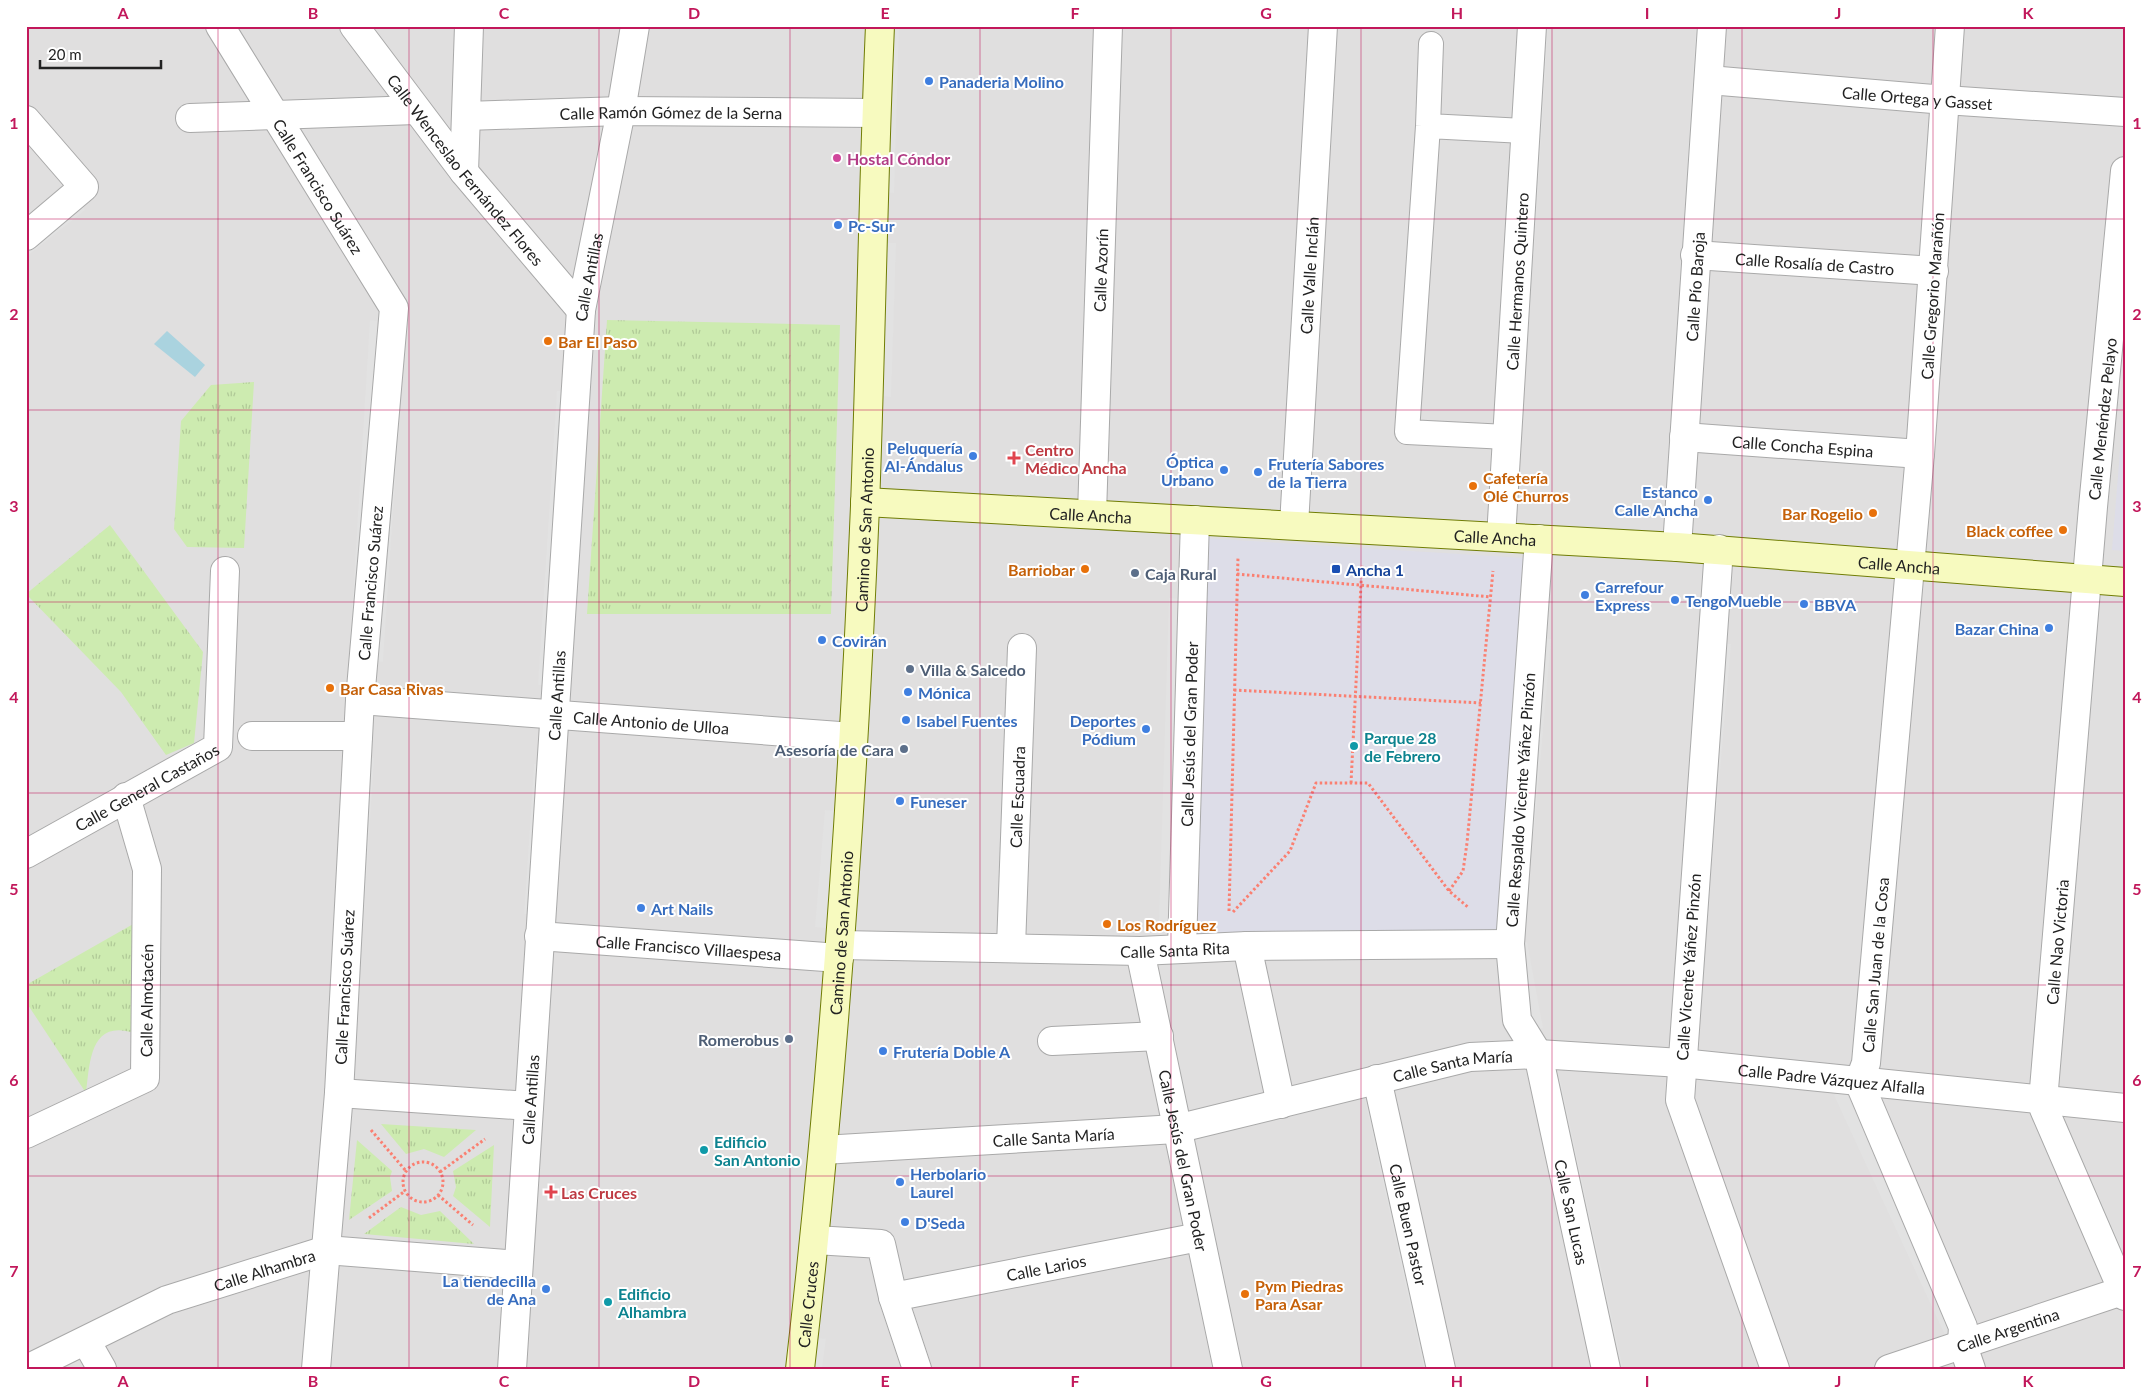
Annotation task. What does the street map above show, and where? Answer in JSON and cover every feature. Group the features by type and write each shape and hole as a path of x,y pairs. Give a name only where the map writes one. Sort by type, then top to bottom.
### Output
{"main road":[{"name":"Camino de San Antonio","path":"815,1240 840,951 853,737 865,502 880,26"},
{"name":"Calle Ancha","path":"865,502 1719,549 2125,582"},
{"name":"Calle Cruces","path":"800,1369 815,1240"}],"street":[{"name":"Calle Francisco Suárez","path":"220,26 394,308 360,700 338,1093 316,1369"},
{"name":"Calle Wenceslao Fernández Flores","path":"354,26 464,172 581,310"},
{"path":"464,172 469,26"},
{"name":"Calle Antillas","path":"512,1369 581,310 621,111 635,26"},
{"name":"Calle Azorín","path":"1092,514 1108,26"},
{"name":"Calle Valle Inclán","path":"1294,525 1323,26"},
{"name":"Calle Hermanos Quintero","path":"1501,537 1524,131 1532,26"},
{"name":"Calle Pío Baroja","path":"1677,547 1695,255 1712,26"},
{"name":"Calle Gregorio Marañón","path":"1911,565 1934,271 1950,26"},
{"name":"Calle Ortega y Gasset","path":"1709,80 1945,100 2125,112"},
{"path":"190,118 416,110"},
{"name":"Calle Ramón Gómez de la Serna","path":"466,116 621,111 876,113"},
{"path":"26,120 84,187 26,236"},
{"name":"Calle Menéndez Pelayo","path":"2088,579 2125,171"},
{"name":"Calle Rosalía de Castro","path":"1695,255 1934,271"},
{"name":"Calle Concha Espina","path":"1684,438 1920,454"},
{"name":"Calle Jesús del Gran Poder","path":"1182,948 1195,520"},
{"name":"Calle Respaldo Vicente Yáñez Pinzón","path":"1538,1054 1517,1020 1510,944 1539,539"},
{"name":"Calle Vicente Yáñez Pinzón","path":"1719,549 1681,1064 1680,1100 1775,1369"},
{"name":"Calle San Juan de la Cosa","path":"1860,1082 1867,1053 1911,565"},
{"name":"Calle General Castaños","path":"26,854 218,747 225,571"},
{"name":"Calle Nao Victoria","path":"2088,579 2043,1101 2044,1109 2124,1292"},
{"name":"Calle Escuadra","path":"1011,947 1022,648"},
{"name":"Calle Antonio de Ulloa","path":"360,700 853,737"},
{"path":"252,736 358,736"},
{"name":"Calle Almotacén","path":"26,1134 144,1078 147,869 126,797"},
{"name":"Calle Francisco Villaespesa","path":"539,936 840,951"},
{"name":"Calle Santa Rita","path":"840,951 1011,947 1140,951 1247,946 1510,944"},
{"path":"1247,946 1281,1104"},
{"name":"Calle Jesús del Gran Poder","path":"1140,951 1228,1369"},
{"path":"1052,1041 1158,1036"},
{"name":"Calle Padre Vázquez Alfalla","path":"1538,1054 1681,1064 2125,1108"},
{"name":"Calle Santa María","path":"823,1150 1176,1129 1470,1057 1538,1054"},
{"name":"Calle San Lucas","path":"1538,1054 1606,1369"},
{"name":"Calle Buen Pastor","path":"1377,1079 1441,1369"},
{"path":"1860,1082 1964,1327 1962,1343 1971,1369"},
{"path":"338,1093 529,1106"},
{"name":"Calle Larios","path":"894,1297 1200,1237"},
{"path":"815,1240 880,1244 916,1369"},
{"name":"Calle Alhambra","path":"27,1369 167,1300 326,1250 518,1265"},
{"name":"Calle Argentina","path":"1889,1369 1962,1343 2124,1292"},
{"path":"86,1341 102,1369"}],"lane":[{"path":"1431,44 1428,126 1407,432 1507,438"},
{"path":"1428,126 1524,131"}],"path":[{"path":"1238,556 1229,917 1290,851 1316,783 1368,783 1450,891 1470,909"},
{"path":"1351,783 1362,556"},
{"path":"1450,891 1463,871 1494,563"},
{"path":"1237,574 1491,597"},
{"path":"1234,690 1481,703"},
{"path":"418,1163 431,1164 436,1167 440,1172 442,1184 438,1195 433,1199 422,1202 409,1196 403,1184 406,1171 418,1163"}],"shaded area":[{"path":"26,26 2125,26 2125,1369 26,1369"},
{"path":"890,26 899,26 894,193 885,192"},
{"path":"1539,26 1548,26 1534,255 1525,255"},
{"path":"1696,26 1704,26 1679,418 1671,418"},
{"path":"81,204 85,210 26,257 26,248"},
{"path":"2125,240 2125,342 2120,404 2111,403"},
{"path":"887,243 896,243 891,397 882,396"},
{"path":"370,320 378,321 357,662 349,662"},
{"path":"402,377 383,662 375,661"},
{"path":"557,391 564,391 545,685 538,685"},
{"path":"2123,414 2125,414 2125,551 2112,550"},
{"name":"Parque 28 de Febrero","path":"1203,538 1524,558 1501,934 1188,936"},
{"path":"1169,598 1183,599 1172,923 1159,923"},
{"path":"1542,638 1551,639 1534,832 1526,832"},
{"path":"1723,644 1731,644 1697,1036"},
{"path":"367,758 374,758 355,1057"},
{"path":"534,764 541,764 531,914 524,914"},
{"path":"825,810 836,811 826,928 815,927"},
{"path":"1527,942 1543,1028 1534,1029 1518,944"},
{"path":"1560,1079 1623,1369 1611,1369 1549,1082"},
{"path":"1845,1090 1956,1330 1945,1335 1834,1095"},
{"path":"1374,1098 1433,1369 1424,1369 1365,1100"},
{"path":"2070,1131 2125,1256 2125,1264 2062,1134"},
{"path":"818,1338 826,1339 822,1369 814,1369"}],"green space":[{"path":"607,320 840,325 831,614 587,614"},
{"path":"254,382 244,548 187,547 174,529 181,421 211,385"},
{"path":"110,525 203,652 194,743 166,755 121,692 26,594"},
{"path":"135,923 134,1033 119,1030 108,1032 101,1038 95,1046 91,1057 86,1093 26,1002 26,985"},
{"path":"381,1124 476,1130 444,1157 424,1149 406,1154"},
{"path":"357,1140 392,1171 390,1177 392,1191 349,1220"},
{"path":"494,1145 490,1227 453,1196 456,1187 453,1171"},
{"path":"401,1207 421,1215 440,1211 474,1244 364,1234"}],"water":[{"path":"167,331 205,365 195,377 154,344"}],"place":[{"name":"Panaderia Molino","path":"929,81"},
{"name":"Hostal Cóndor","path":"837,158"},
{"name":"Pc-Sur","path":"838,225"},
{"name":"Bar El Paso","path":"548,341"},
{"name":"Peluquería Al-Ándalus","path":"973,456"},
{"name":"Centro Médico Ancha","path":"1014,458"},
{"name":"Óptica Urbano","path":"1224,470"},
{"name":"Frutería Sabores de la Tierra","path":"1258,472"},
{"name":"Cafetería Olé Churros","path":"1473,486"},
{"name":"Estanco Calle Ancha","path":"1708,500"},
{"name":"Bar Rogelio","path":"1873,513"},
{"name":"Black coffee","path":"2063,530"},
{"name":"Barriobar","path":"1085,569"},
{"name":"Ancha 1","path":"1336,569"},
{"name":"Caja Rural","path":"1135,573"},
{"name":"Carrefour Express","path":"1585,595"},
{"name":"TengoMueble","path":"1675,600"},
{"name":"BBVA","path":"1804,604"},
{"name":"Bazar China","path":"2049,628"},
{"name":"Covirán","path":"822,640"},
{"name":"Villa & Salcedo","path":"910,669"},
{"name":"Bar Casa Rivas","path":"330,688"},
{"name":"Mónica","path":"908,692"},
{"name":"Isabel Fuentes","path":"906,720"},
{"name":"Deportes Pódium","path":"1146,729"},
{"name":"Parque 28 de Febrero","path":"1354,746"},
{"name":"Asesoría de Cara","path":"904,749"},
{"name":"Funeser","path":"900,801"},
{"name":"Art Nails","path":"641,908"},
{"name":"Los Rodríguez","path":"1107,924"},
{"name":"Romerobus","path":"789,1039"},
{"name":"Frutería Doble A","path":"883,1051"},
{"name":"Edificio San Antonio","path":"704,1150"},
{"name":"Herbolario Laurel","path":"900,1182"},
{"name":"Las Cruces","path":"551,1192"},
{"name":"D'Seda","path":"905,1222"},
{"name":"La tiendecilla de Ana","path":"546,1289"},
{"name":"Pym Piedras Para Asar","path":"1245,1294"},
{"name":"Edificio Alhambra","path":"608,1302"}]}
